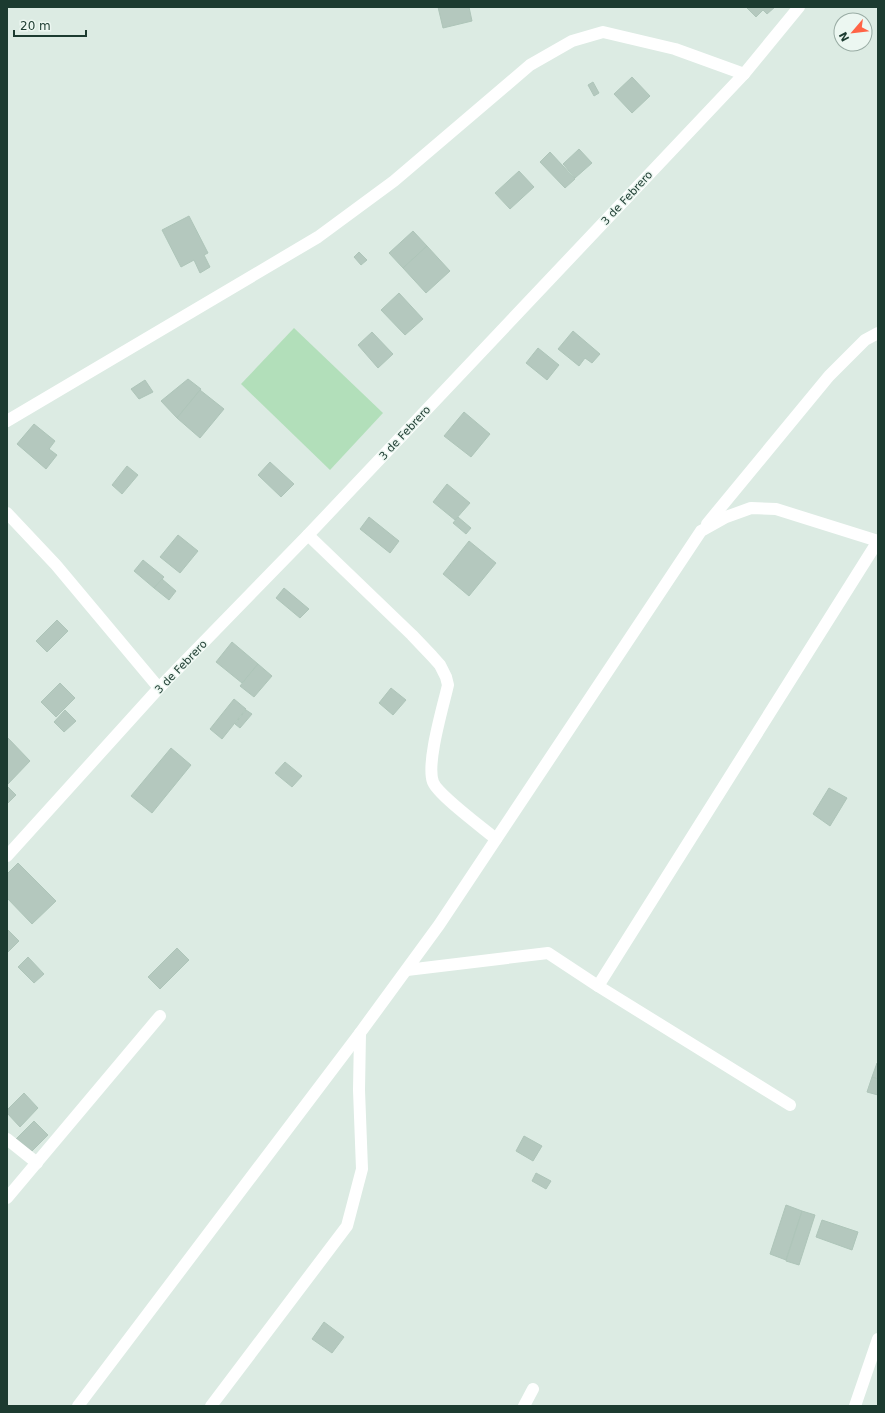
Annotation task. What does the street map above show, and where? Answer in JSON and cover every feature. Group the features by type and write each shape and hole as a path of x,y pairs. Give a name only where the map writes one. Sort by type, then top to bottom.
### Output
{"street":[{"name":"3 de Febrero","path":"7,856 159,688 308,535 744,74 799,7"},
{"path":"7,421 318,237 394,181 530,65 572,41 603,32 674,49 744,74"},
{"path":"78,1406 440,925 701,531 829,376 865,340 878,333"},
{"path":"598,986 878,541 776,509 751,508 726,517 701,531"},
{"path":"7,513 56,565 159,688"},
{"path":"308,535 412,635 440,665 448,685 435,741 431,769 433,783 444,796 496,839"},
{"path":"406,970 548,953 598,986 790,1105"},
{"path":"7,1198 160,1016"},
{"path":"211,1406 347,1226 362,1169 359,1090 360,1033"},
{"path":"7,1139 36,1163"},
{"path":"855,1406 878,1339"},
{"path":"524,1406 533,1390"}],"green space":[{"path":"294,328 383,413 330,470 241,384"}],"building":[{"path":"438,7 469,7 472,21 443,28"},
{"path":"746,7 775,7 767,14 763,10 756,17"},
{"path":"632,77 650,96 632,113 614,94"},
{"path":"593,82 599,93 594,96 588,85"},
{"path":"579,149 592,163 575,178 563,164"},
{"path":"550,152 575,179 565,188 540,162"},
{"path":"519,171 534,187 510,209 495,193"},
{"path":"189,216 208,253 204,255 210,267 200,273 194,260 181,267 162,230"},
{"path":"413,231 427,246 403,268 389,253"},
{"path":"427,246 450,271 426,293 403,268"},
{"path":"359,252 367,260 361,265 354,257"},
{"path":"399,293 423,319 405,335 381,310"},
{"path":"573,331 600,354 592,363 585,358 579,366 558,349"},
{"path":"372,332 393,354 378,368 358,345"},
{"path":"538,348 559,365 547,380 526,363"},
{"path":"188,379 201,389 177,418 161,401"},
{"path":"145,380 153,392 139,399 131,389"},
{"path":"200,390 224,409 200,438 177,418"},
{"path":"464,412 490,434 471,457 444,436"},
{"path":"34,424 55,441 49,449 57,455 46,469 17,444"},
{"path":"270,462 294,484 281,497 258,475"},
{"path":"127,466 138,475 122,494 112,485"},
{"path":"447,484 470,503 455,520 433,502"},
{"path":"369,517 399,541 390,553 360,529"},
{"path":"458,517 471,528 466,534 453,523"},
{"path":"178,535 198,551 180,573 160,557"},
{"path":"469,541 496,563 469,596 443,574"},
{"path":"143,560 164,577 154,588 134,571"},
{"path":"162,579 176,591 169,600 154,588"},
{"path":"284,588 309,609 300,618 276,598"},
{"path":"57,620 68,631 47,652 36,641"},
{"path":"232,642 258,664 242,683 216,662"},
{"path":"258,664 272,676 254,697 240,686"},
{"path":"60,683 75,698 56,717 41,702"},
{"path":"391,688 406,700 393,715 379,703"},
{"path":"234,699 246,709 222,739 210,729"},
{"path":"65,710 76,721 64,732 54,722"},
{"path":"246,710 252,714 240,728 235,724"},
{"path":"7,737 30,761 7,785"},
{"path":"171,748 191,765 152,813 131,796"},
{"path":"285,762 302,776 292,787 275,773"},
{"path":"7,786 16,795 7,804"},
{"path":"829,788 847,798 830,826 813,814"},
{"path":"18,863 56,901 32,924 7,898 7,874"},
{"path":"7,929 19,941 7,953"},
{"path":"177,948 189,960 160,989 148,977"},
{"path":"28,957 44,974 34,983 18,967"},
{"path":"878,1063 878,1079 872,1077"},
{"path":"872,1077 878,1079 878,1095 867,1092"},
{"path":"24,1093 38,1108 20,1127 7,1113 7,1110"},
{"path":"34,1121 48,1135 29,1154 15,1140"},
{"path":"524,1136 542,1146 533,1161 516,1151"},
{"path":"536,1173 551,1181 546,1189 532,1181"},
{"path":"786,1205 802,1211 786,1260 770,1254"},
{"path":"802,1211 815,1215 799,1265 786,1261"},
{"path":"822,1220 858,1232 852,1250 816,1237"},
{"path":"324,1322 344,1337 332,1353 312,1339"}]}
